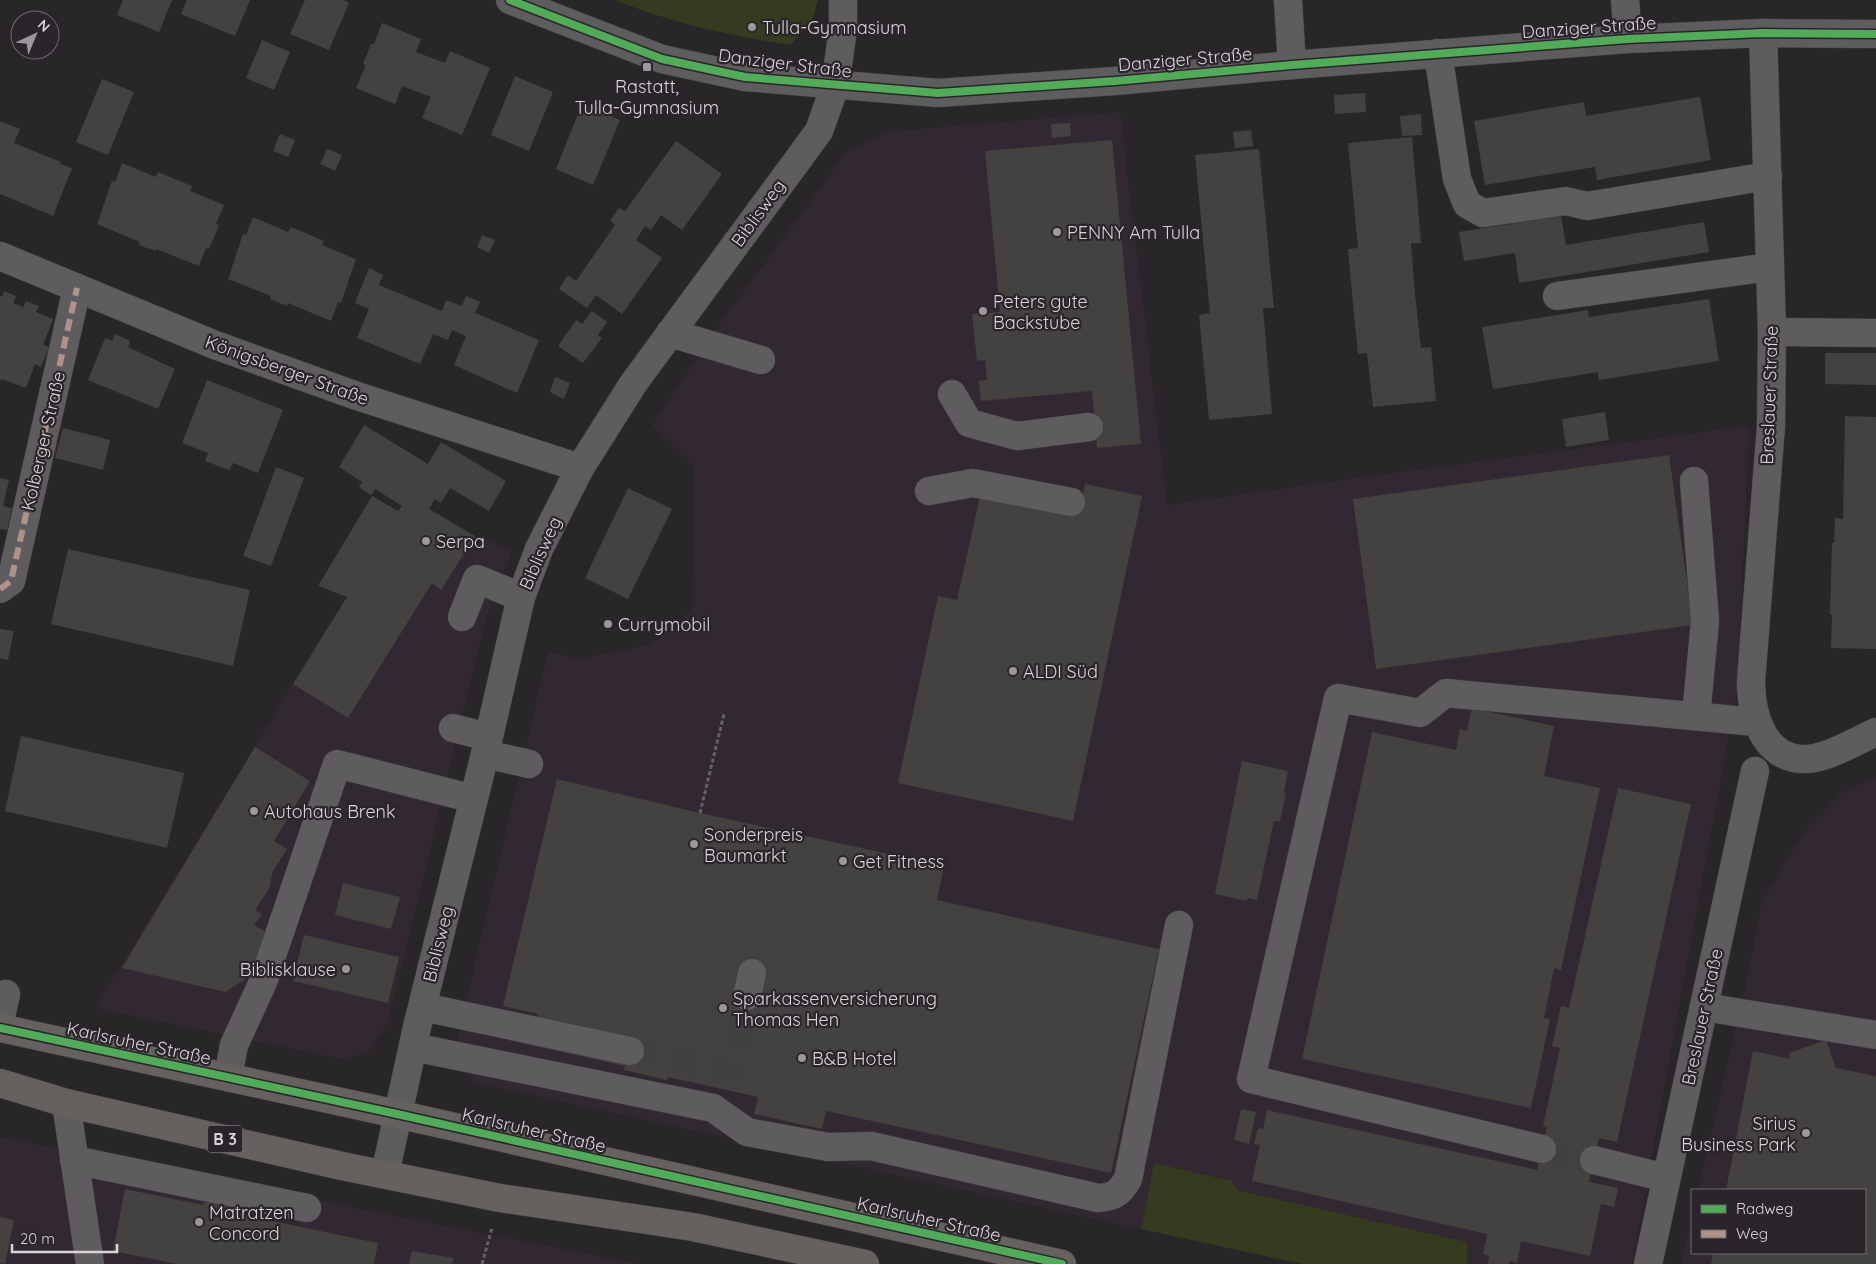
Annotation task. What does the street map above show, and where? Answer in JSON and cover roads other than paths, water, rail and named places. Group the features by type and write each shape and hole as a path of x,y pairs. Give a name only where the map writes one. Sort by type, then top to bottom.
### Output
{"main road":[{"name":"Karlsruher Straße","path":"0,1028 397,1114 1062,1264"},
{"name":"B 3","path":"0,1083 66,1103 332,1164 500,1198 693,1227 865,1264"}],"street":[{"name":"Danziger Straße","path":"510,0 662,59 745,77 835,86 938,93 1115,81 1292,64 1628,39 1764,33 1876,34"},
{"name":"Biblisweg","path":"385,1174 397,1114 521,597 539,550 580,468 633,384 819,131 835,86 843,29 844,0"},
{"path":"1288,0 1292,64"},
{"path":"1625,0 1628,39"},
{"name":"Breslauer Straße","path":"1764,33 1772,332 1771,426 1751,701 1756,722 1764,736 1776,750 1791,758 1808,759 1829,753 1876,732"},
{"path":"1438,53 1457,179 1467,204 1483,213 1566,201 1587,206 1768,176"},
{"name":"Königsberger Straße","path":"0,256 215,345 321,383 580,468"},
{"path":"1557,296 1770,267"},
{"name":"Kolberger Straße","path":"0,589 12,581 77,288"},
{"path":"1772,332 1876,333"},
{"path":"670,333 761,360"},
{"path":"952,394 969,423 1017,436 1089,427"},
{"path":"1694,481 1705,621 1696,716"},
{"path":"929,491 973,483 1071,502"},
{"path":"462,617 477,579 521,597"},
{"path":"1542,1149 1251,1079 1338,698 1420,713 1446,693 1756,722"},
{"path":"453,728 528,764"},
{"path":"228,1077 234,1045 263,982 337,764 474,799"},
{"name":"Breslauer Straße","path":"1648,1264 1755,771"},
{"path":"413,1047 713,1108 747,1132 828,1147 871,1146 1098,1198 1111,1197 1121,1190 1128,1179 1179,925"},
{"path":"0,1021 6,994"},
{"path":"1704,1007 1876,1035"},
{"path":"423,1008 630,1051"},
{"path":"66,1103 90,1264"},
{"path":"74,1160 306,1208"},
{"path":"1594,1160 1666,1178"}],"tunnel":[{"path":"630,1051 730,1071 747,996"},
{"path":"1542,1149 1594,1160"}],"place":[{"name":"Tulla-Gymnasium","path":"752,27"},
{"name":"Rastatt, Tulla-Gymnasium","path":"647,67"},
{"name":"PENNY Am Tulla","path":"1057,232"},
{"name":"Peters gute Backstube","path":"983,311"},
{"name":"Serpa","path":"426,541"},
{"name":"Currymobil","path":"608,624"},
{"name":"ALDI Süd","path":"1013,671"},
{"name":"Autohaus Brenk","path":"254,811"},
{"name":"Sonderpreis Baumarkt","path":"694,844"},
{"name":"Get Fitness","path":"843,861"},
{"name":"Biblisklause","path":"346,969"},
{"name":"Sparkassenversicherung Thomas Hen","path":"723,1008"},
{"name":"B&B Hotel","path":"802,1058"},
{"name":"Sirius Business Park","path":"1806,1133"},
{"name":"Matratzen Concord","path":"199,1222"}]}
